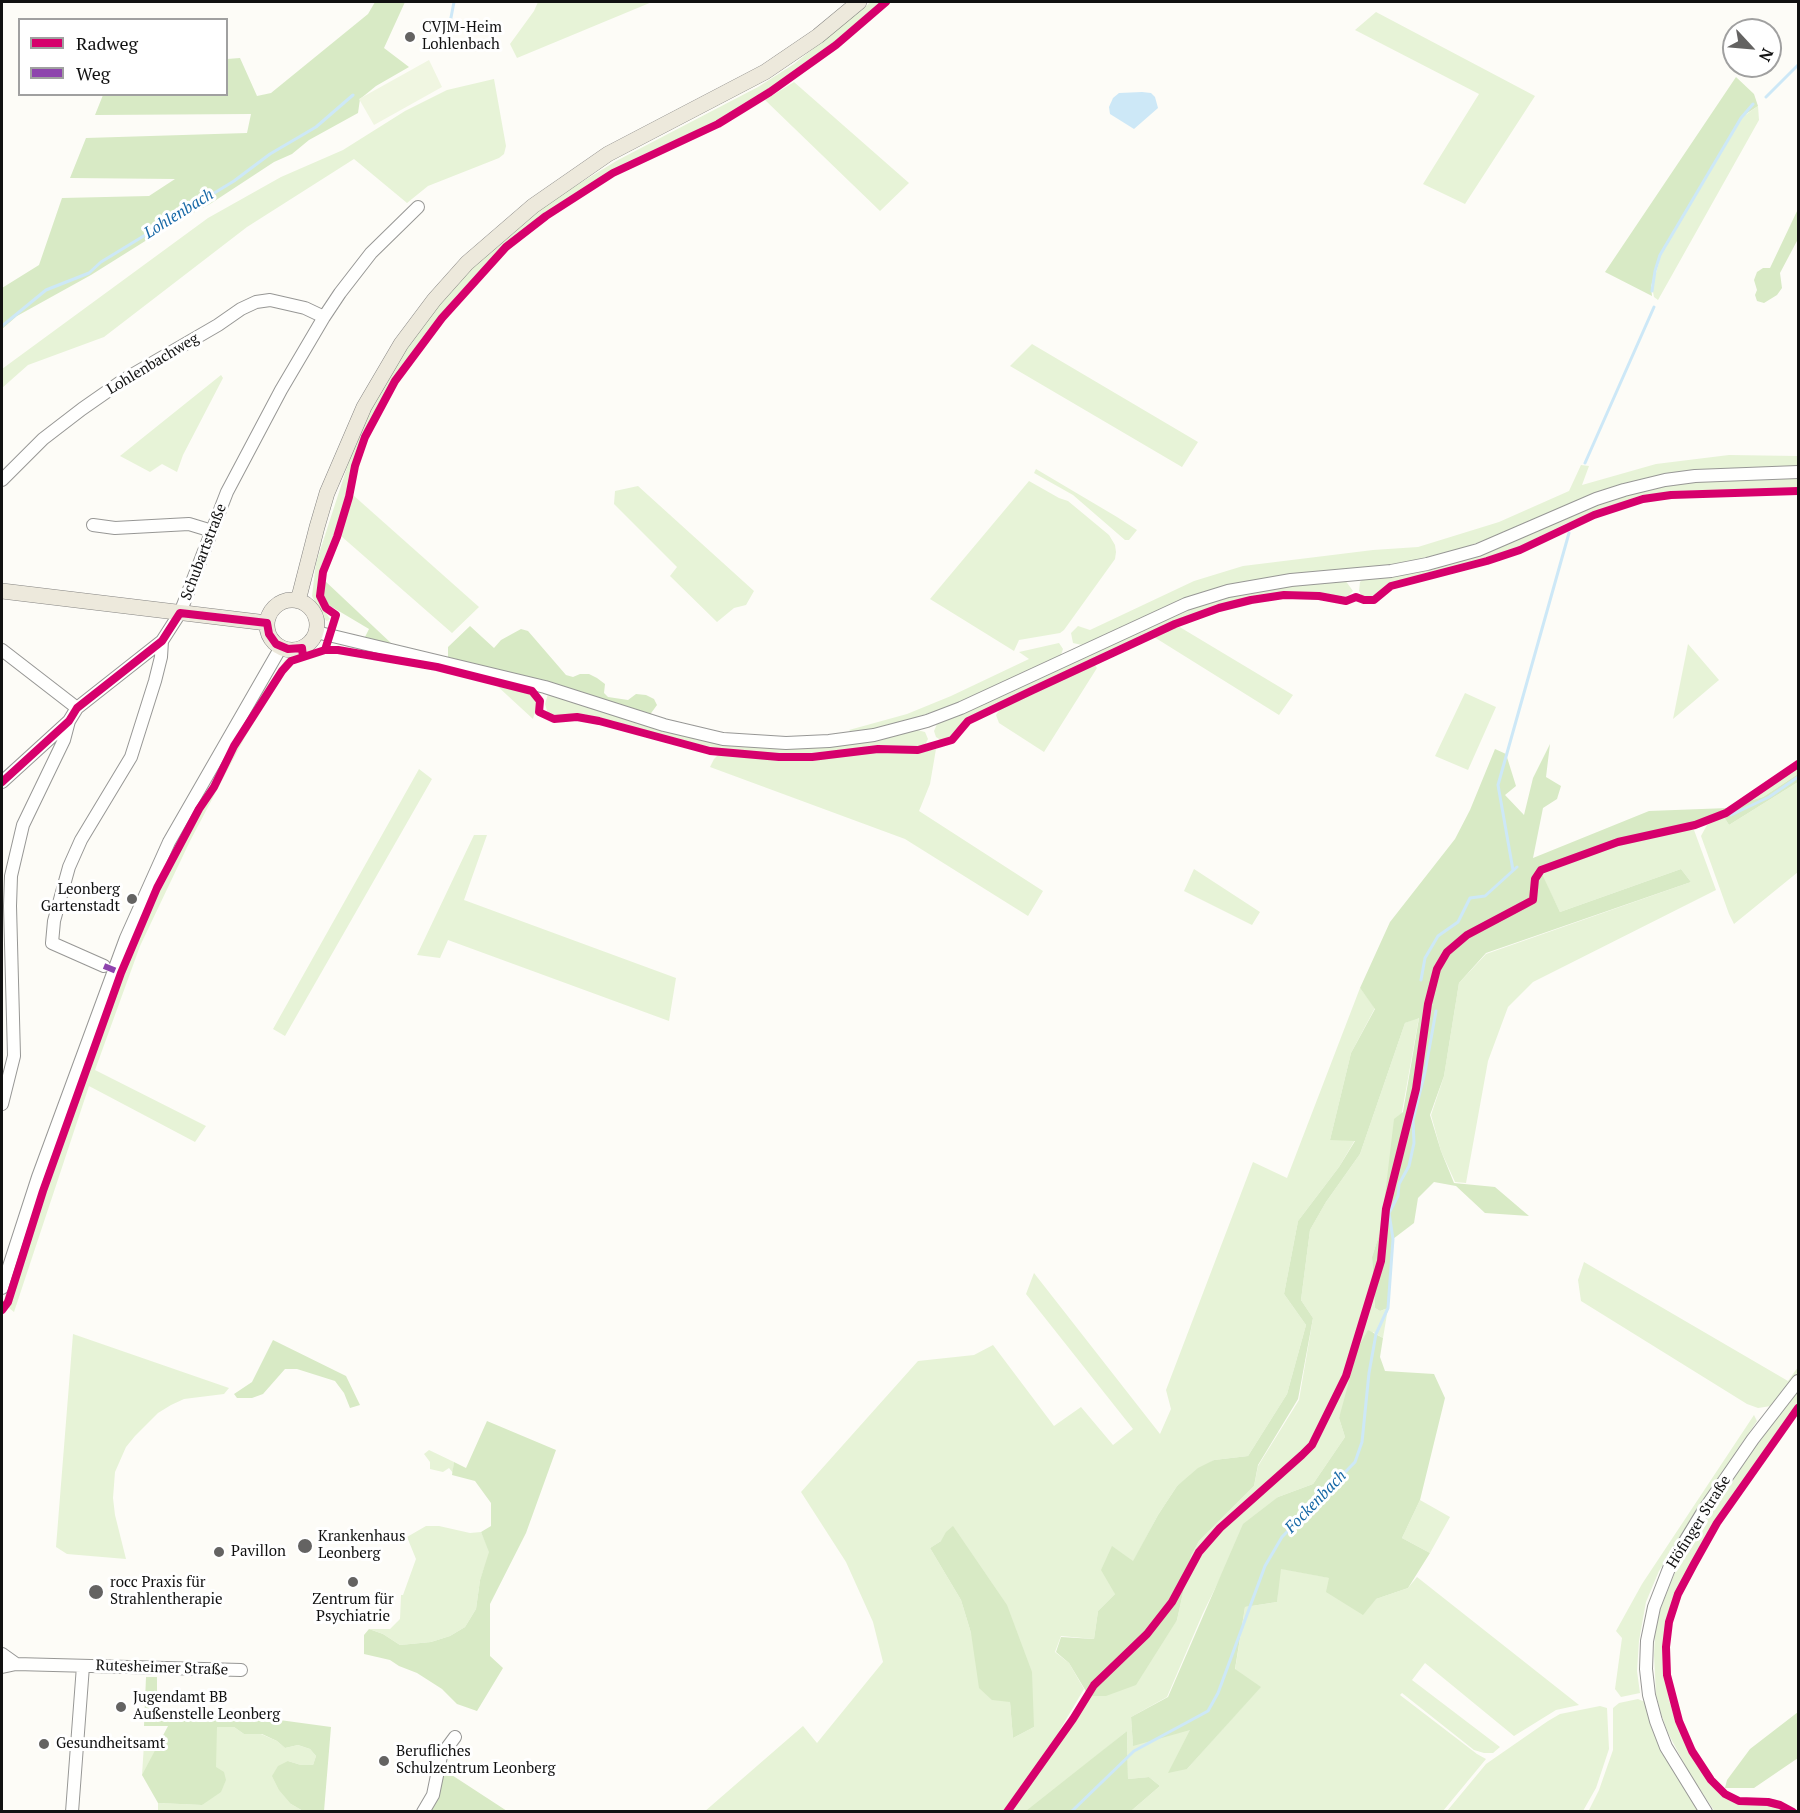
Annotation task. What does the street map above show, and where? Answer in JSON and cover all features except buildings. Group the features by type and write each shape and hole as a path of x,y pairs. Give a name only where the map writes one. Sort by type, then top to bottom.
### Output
{"main road":[{"path":"298,601 316,527 327,493 364,407 400,344 434,300 467,263 533,206 608,154 765,72 818,36 859,2"},
{"path":"2,591 267,623"},
{"path":"298,601 310,607 314,613 316,632 313,639 302,648 281,647 269,634 267,623 271,611 280,603 298,601"}],"street":[{"name":"Schubartstraße","path":"104,966 52,943 54,921 69,867 81,840 131,757 155,681 162,641 180,613 228,492 281,390 324,317 371,253 418,207"},
{"name":"Lohlenbachweg","path":"2,480 43,439 82,409 125,379 218,325 241,309 256,302 270,300 305,308 324,317"},
{"path":"316,632 545,687 664,725 723,739 786,743 829,741 874,735 950,712 1186,604 1228,591 1291,580 1391,571 1427,564 1478,550 1596,499 1665,480 1695,476 1794,472"},
{"path":"93,525 116,528 189,524 212,531"},
{"path":"2,1104 14,1056 11,876 23,825 64,740 69,721 76,708 162,641"},
{"path":"2,1288 38,1177 126,938 169,842 281,647"},
{"path":"2,650 76,708"},
{"path":"2,782 19,769 69,721"},
{"name":"Höfinger Straße","path":"1706,1812 1666,1747 1651,1704 1646,1669 1647,1641 1654,1607 1670,1566 1704,1510 1753,1439 1798,1381"},
{"path":"2,1654 16,1664"},
{"name":"Rutesheimer Straße","path":"2,1667 16,1664 241,1670"},
{"name":"Rutesheimer Straße","path":"72,1812 82,1666"},
{"path":"423,1812 433,1795 441,1756 455,1737"}],"green space":[{"path":"375,2 405,2 384,48 409,67 376,86 360,99 358,113 309,140 292,154 274,162 210,204 174,223 91,275 17,316 2,329 2,288 39,265 62,198 149,196 175,179 70,178 86,138 247,133 251,114 95,115 103,96 228,96 228,59 240,58 257,96 271,93 368,14"},
{"path":"538,2 652,2 517,58 510,44"},
{"path":"871,2 883,2 794,73 713,123 627,162 537,219 505,245 457,295 427,331 399,371 363,436 352,466 341,516 320,569 317,598 330,619 327,621 323,618 312,596 316,563 352,452 370,410 392,371 450,291 484,256 547,203 618,160 758,87 794,64"},
{"path":"1376,12 1535,96 1465,204 1423,184 1479,94 1355,30"},
{"path":"429,60 442,87 374,125 359,99"},
{"path":"1737,78 1754,94 1758,106 1740,118 1659,255 1651,287 1652,296 1605,272"},
{"path":"494,79 506,146 504,154 499,158 428,186 407,203 354,159 247,227 104,337 28,365 2,388 2,369 208,218 281,177 343,150 405,111 447,90"},
{"path":"794,82 909,183 880,211 765,100"},
{"path":"1758,106 1759,120 1658,300 1654,297 1652,287 1661,255 1741,118"},
{"path":"1798,209 1798,239 1780,273 1782,288 1777,295 1764,303 1757,301 1754,280 1757,272 1763,268 1770,268"},
{"path":"1032,344 1198,442 1182,467 1010,366"},
{"path":"221,375 223,378 183,455 177,472 162,464 150,472 120,456"},
{"path":"1729,455 1798,456 1798,467 1690,471 1609,489 1458,550 1388,566 1291,574 1239,583 1164,608 1082,645 1073,643 1071,633 1078,626 1090,630 1194,581 1243,566 1373,550 1418,547 1499,522 1569,491 1581,465 1589,466 1582,485 1656,464"},
{"path":"1036,469 1137,530 1129,540 1125,540 1073,495 1034,473"},
{"path":"1798,478 1798,490 1698,490 1644,497 1592,513 1519,547 1485,559 1390,585 1375,597 1363,598 1359,591 1360,582 1363,579 1392,576 1622,496 1665,484 1723,479"},
{"path":"1029,481 1068,501 1109,535 1116,552 1115,559 1064,630 1060,633 1019,640 1014,651 930,599"},
{"path":"638,486 754,591 746,605 734,608 717,622 670,576 677,567 614,504 615,491"},
{"path":"353,495 479,607 452,633 341,536"},
{"path":"324,580 392,644 365,637 369,629 327,604 323,596"},
{"path":"1345,580 1353,591 1344,597 1321,593 1255,597 1205,610 1173,622 966,719 949,739 942,741 936,737 934,731 937,724 1177,613 1227,596 1290,585"},
{"path":"470,626 494,648 501,640 521,629 528,631 566,675 573,677 589,674 605,684 604,693 608,697 628,700 636,694 646,695 654,699 657,705 649,716 547,682 448,657 448,647"},
{"path":"1178,626 1293,695 1279,715 1154,637"},
{"path":"1059,643 1063,649 1061,655 948,707 887,727 853,733 849,730 907,714 951,696 1029,659 1019,652"},
{"path":"1688,644 1719,680 1673,719"},
{"path":"295,655 295,662 285,673 245,737 190,841 140,946 95,1070 206,1126 195,1142 89,1086 14,1312 3,1303 20,1248 106,1003 152,889 191,816 196,808 202,808 226,768 233,753 228,749 254,705 285,660"},
{"path":"1094,664 1097,668 1044,752 999,723 996,715 1001,708"},
{"path":"495,684 533,694 537,705 533,719"},
{"path":"1465,693 1496,707 1468,770 1435,756"},
{"path":"548,694 679,735 732,745 818,748 883,739 917,730 925,732 928,739 924,747 917,749 882,747 785,755 738,752 679,741 584,716 548,714 545,704"},
{"path":"1550,744 1546,777 1561,786 1557,799 1543,808 1533,858 1649,811 1728,808 1703,820 1617,840 1542,874 1560,912 1681,869 1691,882 1486,953 1459,983 1444,1076 1430,1115 1454,1183 1495,1187 1529,1216 1485,1213 1456,1186 1434,1182 1418,1198 1414,1223 1393,1239 1388,1308 1380,1311 1375,1308 1372,1257 1381,1229 1394,1119 1403,1112 1419,1018 1405,1023 1360,1154 1326,1202 1310,1230 1301,1300 1313,1318 1298,1399 1258,1465 1254,1486 1199,1541 1191,1556 1177,1620 1136,1685 1106,1696 1092,1696 1087,1693 1069,1663 1056,1652 1061,1637 1094,1639 1098,1611 1115,1594 1101,1570 1112,1546 1133,1561 1177,1486 1198,1468 1214,1460 1248,1456 1287,1394 1306,1325 1284,1294 1298,1221 1339,1167 1355,1141 1330,1140 1351,1053 1375,1009 1360,988 1390,922 1455,839 1470,810 1495,749 1506,754 1516,786 1505,795 1524,815 1533,778"},
{"path":"936,749 930,784 919,811 1043,891 1028,916 905,839 710,767 719,754 813,760 879,750 923,752"},
{"path":"1798,766 1798,774 1763,797 1749,801"},
{"path":"419,769 432,779 285,1036 273,1029"},
{"path":"1798,774 1798,782 1729,825 1724,817 1749,801 1763,797"},
{"path":"1798,782 1798,872 1734,924 1701,836 1707,825 1724,817 1729,825"},
{"path":"1688,828 1694,830 1716,890 1533,982 1508,1007 1488,1061 1466,1183 1455,1182 1441,1151 1431,1115 1444,1076 1459,983 1486,954 1691,882 1681,869 1560,912 1541,874 1619,845"},
{"path":"474,835 487,835 464,900 676,978 669,1021 448,940 440,958 417,955"},
{"path":"1194,869 1260,912 1252,925 1184,891"},
{"path":"1360,988 1375,1008 1351,1053 1330,1140 1355,1140 1339,1167 1298,1221 1284,1294 1306,1325 1287,1394 1248,1456 1214,1460 1177,1486 1158,1515 1133,1562 1112,1547 1115,1594 1098,1611 1094,1639 1061,1636 1055,1652 1069,1663 1084,1689 1058,1733 1087,1693 1092,1696 1177,1620 1191,1556 1199,1541 1254,1486 1258,1466 1299,1400 1313,1318 1301,1300 1310,1230 1326,1202 1360,1154 1405,1023 1419,1017 1381,1229 1372,1257 1375,1308 1380,1311 1388,1308 1383,1338 1373,1332 1339,1418 1345,1437 1313,1484 1278,1497 1224,1570 1167,1697 1131,1717 1133,1745 1191,1729 1187,1769 1260,1687 1235,1670 1245,1607 1277,1602 1279,1568 1330,1578 1376,1599 1408,1588 1417,1577 1579,1705 1556,1710 1514,1736 1425,1663 1412,1680 1500,1747 1493,1753 1474,1750 1402,1693 1400,1695 1486,1759 1443,1811 1131,1811 1160,1786 1149,1777 1128,1779 1127,1731 1029,1811 704,1812 803,1726 817,1743 883,1662 873,1622 846,1562 801,1492 918,1361 974,1355 993,1345 1054,1426 1081,1407 1113,1445 1133,1429 1026,1294 1034,1273 1160,1434 1171,1409 1166,1390 1253,1162 1287,1178","holes":["941,1541 1034,1727 1013,1738 1010,1702 971,1633 961,1600 930,1548"]},
{"path":"1584,1262 1788,1381 1798,1367 1798,1372 1771,1406 1758,1408 1747,1404 1581,1301 1578,1280"},
{"path":"1368,1330 1383,1338 1380,1357 1385,1371 1434,1374 1445,1398 1420,1500 1402,1538 1430,1553 1408,1588 1376,1599 1363,1615 1326,1592 1329,1578 1281,1569 1277,1602 1245,1607 1235,1669 1261,1687 1187,1769 1168,1773 1190,1730 1133,1746 1131,1717 1168,1697 1243,1524 1278,1497 1313,1484 1345,1437 1339,1418 1358,1348"},
{"path":"73,1334 229,1388 224,1394 184,1399 171,1405 158,1413 126,1447 115,1472 113,1498 126,1559 67,1554 56,1547"},
{"path":"273,1340 346,1376 360,1405 350,1408 344,1393 335,1381 297,1369 285,1369 263,1394 252,1398 237,1398 234,1394 252,1382"},
{"path":"1798,1389 1798,1404 1695,1556 1676,1592 1666,1622 1664,1651 1669,1700 1676,1722 1697,1764 1716,1790 1726,1798 1739,1804 1768,1805 1783,1810 1782,1812 1715,1812 1688,1771 1668,1733 1661,1714 1656,1694 1655,1635 1660,1610 1676,1570 1703,1522 1756,1444"},
{"path":"1754,1415 1757,1421 1659,1571 1646,1602 1639,1641 1637,1671 1640,1693 1621,1697 1615,1689 1622,1638 1616,1631 1642,1584"},
{"path":"487,1421 556,1450 526,1533 490,1604 490,1656 503,1668 477,1711 457,1704 442,1689 417,1673 390,1660 364,1654 364,1635 369,1629 383,1634 400,1645 431,1642 450,1636 465,1627 476,1609 480,1580 489,1552 481,1532 491,1526 491,1503 475,1481 452,1475 454,1462 466,1468"},
{"path":"429,1450 454,1462 453,1473 449,1468 443,1472 430,1469 430,1462 424,1454"},
{"path":"1420,1500 1450,1517 1430,1553 1402,1538"},
{"path":"426,1526 439,1526 470,1533 481,1532 490,1552 480,1580 476,1609 465,1627 450,1636 431,1642 400,1645 383,1634 369,1629 390,1629 400,1619 401,1595 403,1595 416,1559 407,1537"},
{"path":"953,1526 1007,1605 1032,1672 1034,1727 1013,1738 1010,1702 992,1700 979,1688 971,1633 961,1600 930,1548 941,1541"},
{"path":"146,1677 157,1677 157,1713 250,1716 331,1727 324,1811 303,1811 291,1804 279,1790 272,1776 278,1766 288,1761 301,1765 313,1765 316,1756 310,1749 298,1745 285,1748 277,1741 262,1734 244,1734 234,1727 217,1727 216,1767 224,1772 226,1780 221,1792 202,1805 158,1803 142,1775 168,1726 144,1726"},
{"path":"1638,1699 1645,1702 1650,1724 1660,1749 1699,1811 1588,1812 1599,1790 1613,1750 1613,1708 1619,1703"},
{"path":"1600,1706 1607,1708 1609,1749 1596,1788 1583,1811 1447,1811 1486,1764 1548,1721 1560,1714"},
{"path":"1798,1712 1798,1758 1754,1788 1725,1788 1727,1780 1750,1749"},
{"path":"217,1727 234,1727 244,1734 261,1734 277,1741 285,1748 298,1745 310,1749 316,1756 313,1765 301,1765 288,1761 291,1804 303,1811 158,1811 158,1803 203,1805 142,1775 144,1744 177,1746"},
{"path":"1127,1731 1128,1779 1149,1777 1160,1786 1131,1811 1026,1811"},
{"path":"438,1766 507,1811 423,1812"}],"water":[{"path":"1119,93 1151,93 1155,97 1158,108 1134,129 1110,114 1109,107 1113,98"}],"waterway":[{"path":"448,33 454,2"},
{"path":"1766,97 1798,65"},
{"name":"Lohlenbach","path":"2,326 46,290 89,273 101,262 234,181 270,154 316,127 353,95"},
{"path":"1652,291 1660,255 1741,118 1753,104"},
{"path":"1585,463 1654,307"},
{"path":"1513,870 1498,785 1569,533"},
{"name":"Fockenbach","path":"1731,815 1769,797 1798,777"},
{"name":"Fockenbach","path":"1421,980 1425,958 1438,936 1458,922 1470,898 1485,896 1517,867"},
{"name":"Fockenbach","path":"1071,1812 1134,1751 1208,1711 1218,1693 1265,1566 1282,1537 1355,1462 1362,1442 1369,1373 1376,1334 1388,1308 1393,1239 1389,1213 1398,1196 1399,1184 1409,1166 1414,1143 1413,1120 1425,1072 1436,1011"}],"marked path":[{"path":"104,966 121,973"}],"cycle path":[{"path":"325,650 336,615 326,608 320,596 323,572 337,537 349,497 355,466 365,437 395,381 442,318 506,247 546,216 613,173 718,124 770,92 836,45 886,2"},
{"path":"2,1310 8,1302 43,1191 121,973 157,888 199,809 214,787 234,746 282,671 291,661 325,650 338,650 437,667 532,691 540,701 539,712 554,719 577,717 599,721 710,751 779,757 812,757 878,749 918,750 952,740 968,721 1175,624 1219,608 1284,595 1319,596 1346,601 1356,597 1374,600 1391,586 1520,550 1594,515 1643,499 1671,495 1798,491"},
{"path":"2,782 69,721 77,708 162,641 180,613 267,623 269,634 276,644 288,649 302,648 303,657"},
{"path":"1007,1812 1073,1719 1094,1685 1147,1634 1172,1602 1199,1552 1220,1528 1312,1445 1346,1376 1381,1261 1386,1209 1416,1089 1428,1004 1437,969 1447,952 1467,935 1533,900 1535,879 1541,870 1618,842 1695,825 1726,813 1798,764"},
{"path":"1793,1812 1768,1802 1739,1801 1725,1794 1711,1780 1692,1751 1679,1721 1667,1675 1666,1647 1669,1622 1678,1594 1694,1564 1717,1523 1798,1408"}],"place":[{"name":"CVJM-Heim Lohlenbach","path":"410,37"},
{"name":"Leonberg Gartenstadt","path":"132,899"},
{"name":"Krankenhaus Leonberg","path":"305,1546"},
{"name":"Pavillon","path":"219,1552"},
{"name":"Zentrum für Psychiatrie","path":"353,1582"},
{"name":"rocc Praxis für Strahlentherapie","path":"96,1592"},
{"name":"Jugendamt BB Außenstelle Leonberg","path":"121,1707"},
{"name":"Gesundheitsamt","path":"44,1744"},
{"name":"Berufliches Schulzentrum Leonberg","path":"384,1761"}]}
